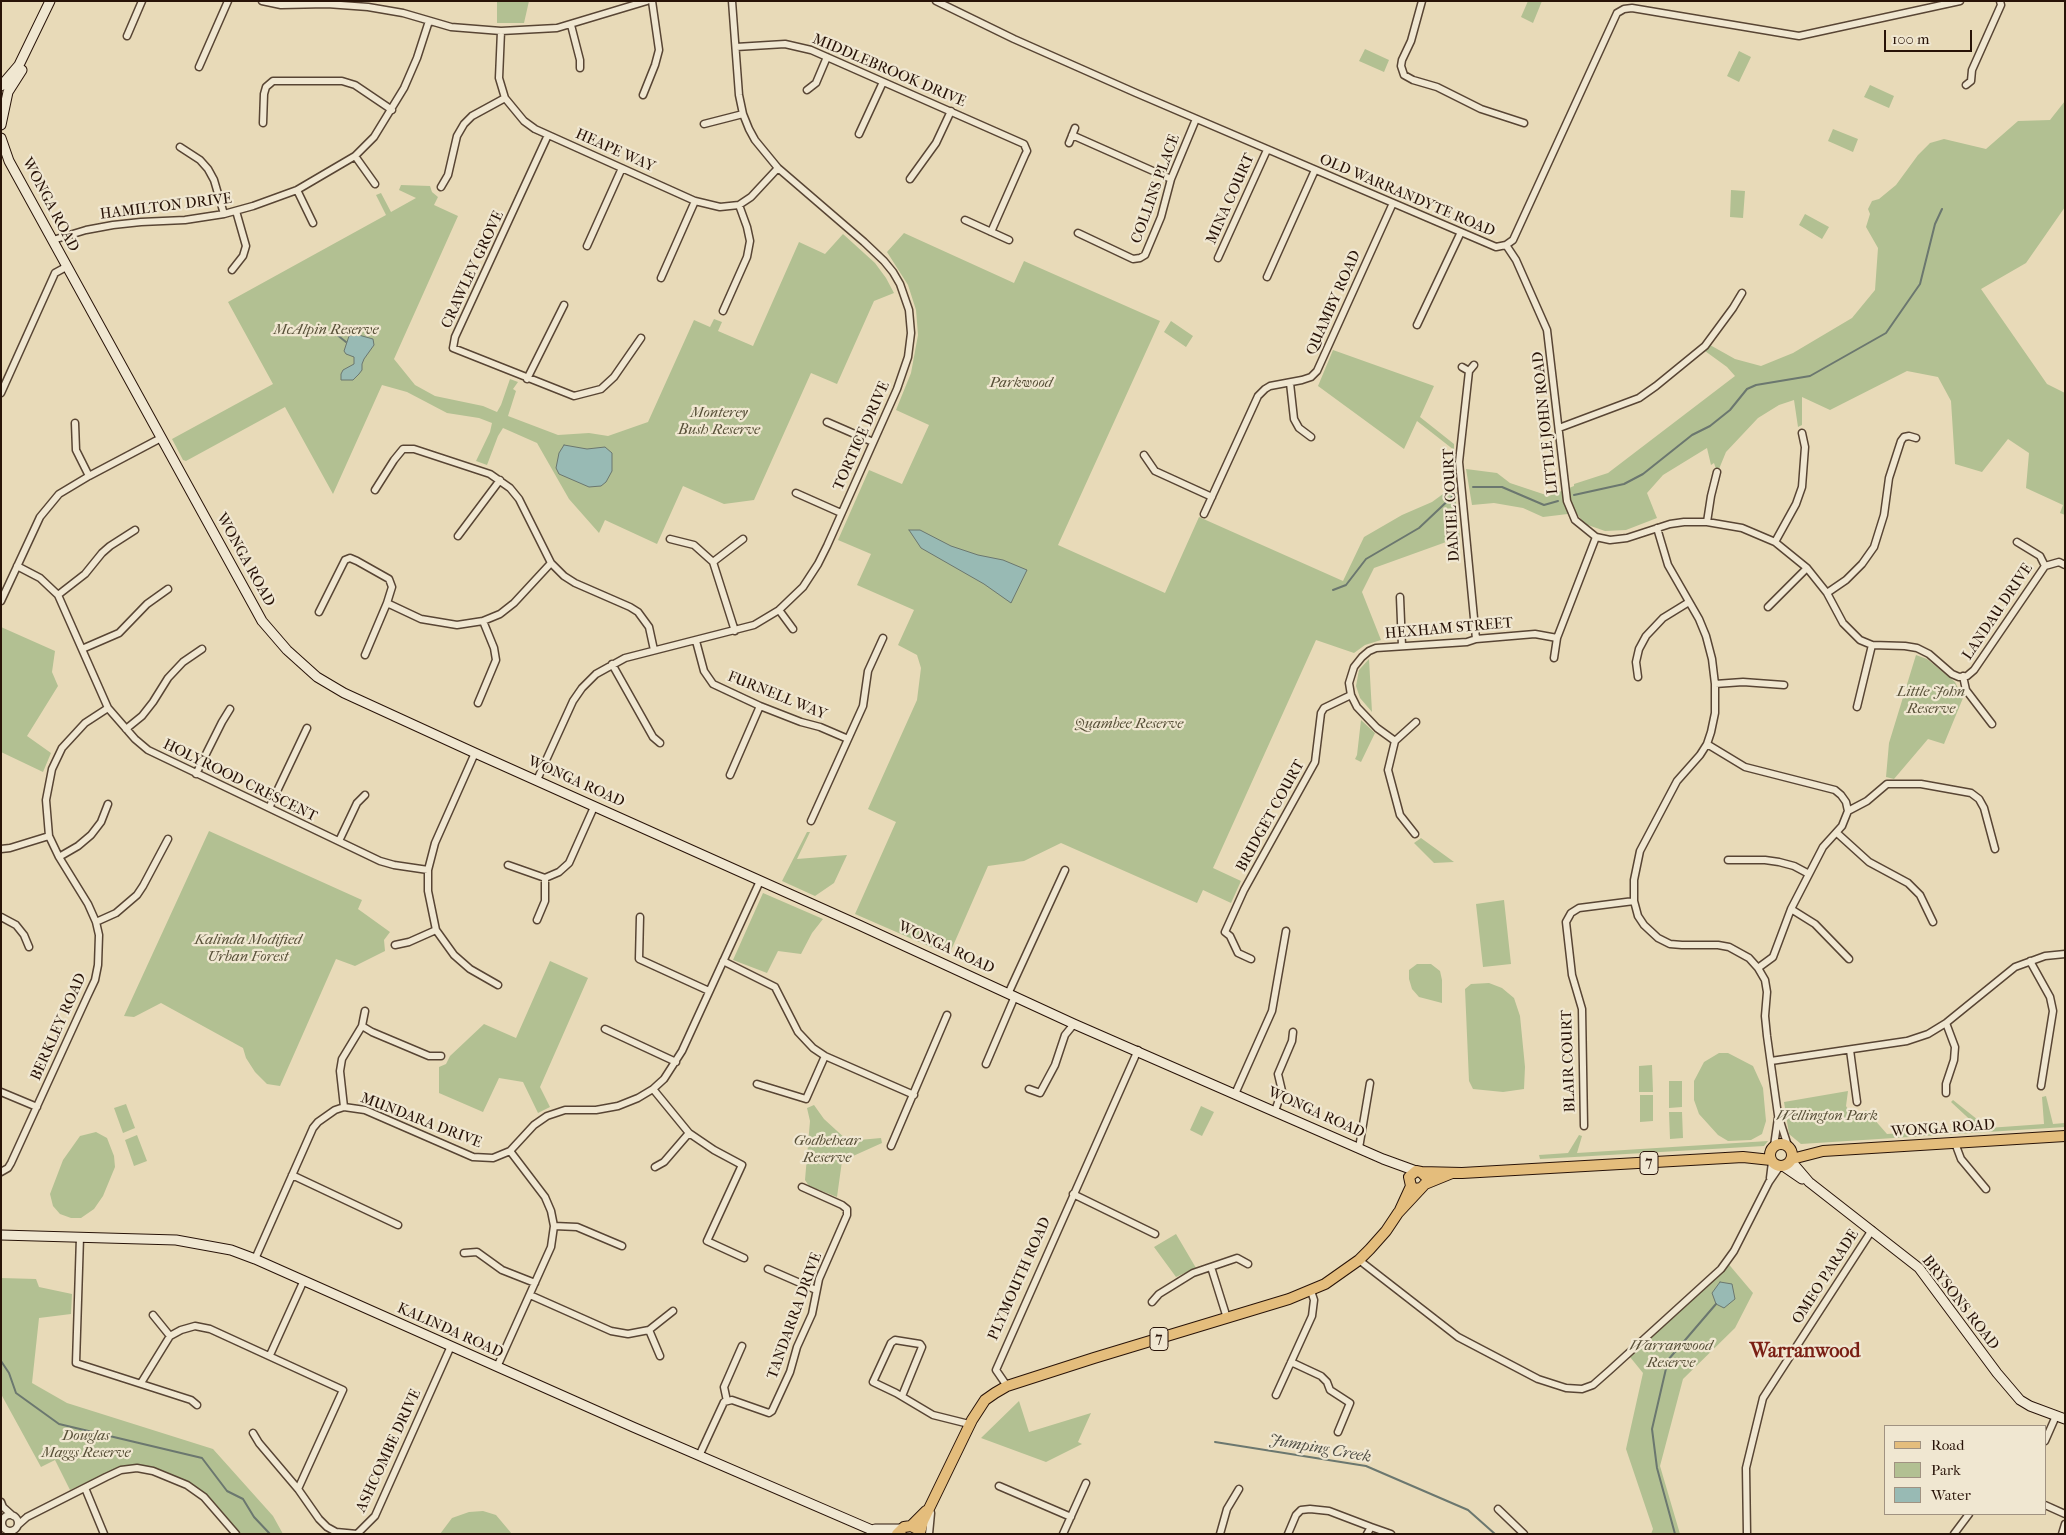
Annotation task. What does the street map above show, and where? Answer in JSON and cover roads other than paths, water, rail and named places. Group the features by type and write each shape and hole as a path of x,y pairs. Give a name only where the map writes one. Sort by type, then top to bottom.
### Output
{"main road":[{"path":"3,83 19,65 50,1"},
{"path":"1,116 4,101 25,64 35,35"},
{"path":"1,125 4,101"},
{"name":"WONGA ROAD","path":"1,138 4,154 259,616 286,650 317,676 344,693 1074,1024 1138,1050 1359,1148 1383,1159 1417,1180 1452,1173 1743,1156 1782,1162 1823,1151 2065,1136"},
{"name":"7","path":"1773,1147 1781,1144 1789,1146"},
{"path":"1773,1147 1770,1154 1782,1162 1792,1153 1789,1146"},
{"name":"WONGA ROAD","path":"1789,1146 1823,1151"},
{"name":"WONGA ROAD","path":"1743,1156 1773,1147"},
{"name":"BRYSONS ROAD","path":"1782,1162 1919,1268 1997,1373 2020,1400 2060,1418"},
{"name":"7","path":"903,1530 920,1533 923,1522 969,1424 985,1400 1007,1386 1311,1291 1332,1280 1359,1260 1386,1231 1417,1180"},
{"name":"KALINDA ROAD","path":"1,1235 176,1240 230,1250 304,1280 699,1456 881,1534"},
{"name":"7","path":"903,1530 932,1504"},
{"name":"KALINDA ROAD","path":"870,1529 903,1530"}],"street":[{"path":"126,36 142,1"},
{"path":"199,66 228,1"},
{"path":"262,1 281,5 327,4 368,7 403,13 459,29 501,31 543,30 571,25 647,1"},
{"path":"643,95 659,50 652,1"},
{"name":"TORTICE DRIVE","path":"536,780 573,701 582,688 596,674 625,658 754,625 779,610 803,587 818,564 903,373 908,357 911,334 909,310 900,284 884,260 778,168 755,140 743,114 739,95 732,1"},
{"name":"OLD WARRANDYTE ROAD","path":"936,1 1036,49 1496,247 1506,245 1513,240 1618,13 1624,9 1632,8 1799,36 1960,1"},
{"path":"1422,1 1413,34 1402,60 1404,74 1413,80 1438,87 1481,109 1524,123"},
{"path":"1971,83 1972,70 2001,5 2000,1"},
{"name":"HAMILTON DRIVE","path":"52,240 86,230 113,225 184,220 224,214 297,190 355,156 374,138 392,110 417,58 429,21"},
{"path":"571,25 580,60 580,68"},
{"name":"HEAPE WAY","path":"501,31 499,78 505,98 524,121 548,135 695,201 720,207 739,205"},
{"name":"MIDDLEBROOK DRIVE","path":"736,47 785,44 811,50 1021,142 1026,147 1025,155 990,232"},
{"path":"807,90 816,83 827,57"},
{"path":"263,123 264,94 266,87 273,81 342,81 355,85 392,110"},
{"path":"859,134 883,82"},
{"path":"441,187 448,175 457,136 464,124 472,116 505,98"},
{"path":"910,179 936,143 951,111"},
{"path":"704,124 743,114"},
{"name":"COLLINS PLACE","path":"1078,233 1133,259 1145,255 1161,217 1171,180 1196,119"},
{"path":"1069,143 1075,128"},
{"name":"CRAWLEY GROVE","path":"548,135 455,337 453,348 527,379 574,396 601,389 614,377 641,338"},
{"path":"1072,136 1171,180"},
{"path":"180,147 200,160 208,169 214,180 224,214"},
{"name":"MINA COURT","path":"1218,258 1267,150"},
{"path":"355,156 375,184"},
{"path":"587,246 622,168"},
{"path":"723,312 747,257 750,241 739,205 751,197 778,168"},
{"path":"1267,278 1315,170"},
{"path":"297,190 313,223"},
{"path":"661,278 695,201"},
{"name":"QUAMBY ROAD","path":"1204,514 1258,396 1270,386 1311,377 1317,371 1393,203"},
{"path":"232,270 241,258 246,246 236,211"},
{"path":"965,220 1009,240"},
{"path":"1417,325 1461,232"},
{"name":"LITTLE JOHN ROAD","path":"1506,245 1516,260 1547,330 1566,501 1575,520 1596,537"},
{"path":"1,393 56,273 66,267"},
{"path":"1559,428 1639,398 1656,386 1705,346 1728,316 1742,293"},
{"path":"527,379 564,305"},
{"path":"1462,367 1469,371 1474,365"},
{"name":"DANIEL COURT","path":"1469,371 1460,462 1476,639"},
{"path":"1290,383 1294,419 1299,428 1311,437"},
{"path":"827,422 873,442"},
{"path":"75,423 76,450 89,476"},
{"path":"1775,542 1796,504 1802,487 1805,447 1802,433"},
{"path":"1827,593 1846,580 1862,564 1874,546 1884,515 1889,478 1901,442 1904,437 1916,438"},
{"path":"1,601 4,585 17,566 48,506 59,494 161,438"},
{"path":"375,490 394,460 404,450 414,449 482,470 500,480 510,488 518,499 551,563 575,584 638,612 649,627 654,650"},
{"path":"1144,454 1155,471 1212,498"},
{"path":"1708,522 1710,496 1717,472"},
{"path":"458,536 500,480"},
{"path":"796,493 841,513"},
{"path":"1554,658 1557,638 1596,537 1610,540 1627,538 1670,524 1708,522 1742,528 1775,542 1807,568 1827,593 1837,614 1849,631 1860,640 1872,645 1857,707"},
{"path":"1657,528 1668,565 1706,636 1715,684 1715,713 1712,732 1706,744 1700,755 1677,781 1640,851 1634,880 1634,901 1638,916 1644,925 1658,938 1670,944 1682,946 1729,947 1739,950 1758,968 1767,992 1765,1016 1778,1115 1789,1146"},
{"path":"58,595 85,574 106,550 135,530"},
{"path":"670,539 694,545 713,562 735,631"},
{"path":"713,562 743,539"},
{"path":"2017,542 2040,556 2045,566"},
{"path":"319,612 342,563 350,558 389,579 392,587 388,603 365,655"},
{"name":"LANDAU DRIVE","path":"1872,645 1917,648 1929,654 1952,674 1963,676 1970,674 2045,566 2059,562 2065,565"},
{"path":"388,603 421,619 457,624 483,621 500,614 514,603 551,563"},
{"name":"HOLYROOD CRESCENT","path":"17,566 40,578 58,595 108,708 148,750 388,863 428,870"},
{"path":"1768,607 1807,568"},
{"path":"82,649 112,638 147,604 168,589"},
{"path":"1400,597 1402,646"},
{"path":"1638,677 1636,662 1639,649 1646,636 1664,618 1689,602"},
{"path":"779,610 793,629"},
{"path":"478,703 496,660 494,648 483,621"},
{"name":"HEXHAM STREET","path":"1351,695 1349,683 1354,667 1362,657 1376,648 1467,642 1476,639 1535,634 1557,638"},
{"path":"811,821 863,706 868,671 883,638"},
{"name":"FURNELL WAY","path":"696,641 704,671 714,684 760,706 800,722 820,726 848,739"},
{"path":"126,729 142,716 168,678 182,662 202,649"},
{"path":"612,664 653,737 660,743"},
{"path":"1963,676 1966,690 1992,724"},
{"path":"1715,684 1744,682 1784,685"},
{"path":"1351,695 1357,707 1377,728 1395,741"},
{"name":"BRIDGET COURT","path":"1251,959 1238,953 1230,936 1225,932 1244,890 1315,762 1321,713 1324,708 1351,695"},
{"path":"730,775 760,706"},
{"name":"BERKLEY ROAD","path":"1,1172 8,1168 11,1163 95,980 100,949 96,922 88,904 59,857 49,836 46,794 55,761 62,748 78,729 108,708"},
{"path":"196,774 230,709"},
{"path":"1416,722 1395,741 1388,770 1400,815 1416,834"},
{"path":"268,808 307,728"},
{"path":"1706,744 1746,768 1835,790 1846,802 1848,811 1846,819 1837,833 1823,847 1791,908 1773,957 1758,968"},
{"path":"475,754 435,843 428,870 428,891 436,930 454,955 462,963 498,985"},
{"path":"1848,811 1866,801 1887,784 1921,784 1971,794 1979,800 1984,808 1994,849"},
{"path":"339,841 357,803 365,795"},
{"path":"59,857 91,836 108,804"},
{"path":"508,865 545,878 559,872 569,863 594,807"},
{"path":"1837,833 1869,862 1908,882 1920,895 1933,922"},
{"path":"1,849 49,836"},
{"path":"96,922 116,913 137,895 168,839"},
{"path":"1728,860 1779,862 1794,866 1809,874"},
{"path":"986,1064 1012,995 1065,870"},
{"path":"537,920 545,901 545,878"},
{"path":"498,1367 551,1247 554,1226 551,1211 545,1197 510,1151 534,1125 547,1116 565,1110 596,1110 618,1106 654,1089 676,1062 760,881"},
{"name":"BLAIR COURT","path":"1584,1126 1582,1009 1572,975 1566,922 1572,913 1579,908 1634,901"},
{"path":"1791,908 1815,924 1849,959"},
{"path":"1,917 16,926 24,935 29,947"},
{"path":"640,917 639,959 709,991"},
{"path":"395,945 409,942 436,930"},
{"path":"1235,1094 1272,1011 1283,960 1286,931"},
{"path":"1771,1061 1907,1041 1928,1034 1946,1023 2005,974 2030,961 2045,956 2065,954"},
{"path":"723,961 775,987 801,1037 825,1056 914,1095"},
{"path":"2030,961 2050,997 2052,1011 2041,1086"},
{"path":"344,1107 340,1071 342,1059 362,1026 365,1011"},
{"path":"891,1146 947,1015"},
{"path":"1946,1023 1955,1047 1954,1060 1946,1084 1946,1093"},
{"path":"1029,1089 1040,1093 1055,1065 1065,1035 1074,1024"},
{"path":"362,1026 429,1056 441,1056"},
{"path":"605,1029 676,1062"},
{"path":"1275,1111 1282,1091 1278,1074 1292,1041 1293,1032"},
{"name":"PLYMOUTH ROAD","path":"1007,1386 996,1370 1138,1050"},
{"path":"1850,1050 1856,1102"},
{"path":"757,1084 806,1099 825,1056"},
{"path":"1359,1148 1370,1083"},
{"path":"654,1089 689,1133 714,1150 742,1165 707,1241 744,1258"},
{"path":"1,1092 37,1107"},
{"name":"MUNDARA DRIVE","path":"255,1259 309,1136 318,1122 327,1114 344,1107 365,1110 473,1157 493,1158 510,1151"},
{"path":"1773,1147 1778,1115"},
{"path":"655,1167 664,1162 689,1133"},
{"path":"1955,1143 1961,1159 1986,1188"},
{"path":"1359,1260 1458,1337 1538,1379 1566,1388 1582,1389 1592,1385 1610,1370 1721,1268 1734,1251 1769,1182 1782,1162"},
{"path":"292,1175 398,1225"},
{"name":"TANDARRA DRIVE","path":"727,1400 732,1400 766,1414 772,1411 790,1372 797,1347 812,1314 816,1290 848,1215 847,1209 836,1202 802,1187"},
{"path":"1074,1194 1155,1234"},
{"path":"554,1226 577,1227 622,1246"},
{"name":"OMEO PARADE","path":"1747,1534 1746,1468 1762,1398 1872,1230"},
{"path":"80,1237 76,1363 191,1400 197,1405"},
{"path":"464,1254 477,1252 502,1270 535,1284"},
{"path":"1152,1302 1159,1294 1193,1273 1237,1258 1248,1264"},
{"path":"1211,1268 1227,1318"},
{"path":"768,1269 816,1290"},
{"path":"270,1355 304,1280"},
{"path":"1276,1395 1312,1316 1314,1300 1311,1291"},
{"path":"530,1295 611,1331 628,1334 648,1330 673,1311"},
{"path":"153,1315 170,1336"},
{"path":"141,1383 170,1336 188,1327 202,1327 270,1355 343,1390 298,1489"},
{"path":"648,1330 660,1356"},
{"path":"902,1396 922,1347 920,1344 895,1340 891,1343 874,1382 933,1415 969,1424"},
{"name":"ASHCOMBE DRIVE","path":"253,1433 327,1527 336,1532 357,1534 375,1516 451,1346"},
{"path":"699,1456 722,1404 727,1400 724,1387 742,1346"},
{"path":"1291,1362 1320,1376 1327,1382 1330,1390 1350,1403 1338,1432"},
{"path":"2046,1439 2060,1418"},
{"path":"3,1525 14,1529 27,1517 121,1470 137,1468 153,1471 186,1485 204,1497 236,1534"},
{"path":"1063,1534 1086,1483"},
{"path":"1000,1486 1071,1517"},
{"path":"85,1488 104,1534"},
{"path":"1220,1534 1227,1509 1239,1489"},
{"path":"929,1534 932,1504"},
{"path":"2,1505 14,1516 18,1525"},
{"path":"2,1505 3,1525"},
{"path":"2046,1505 2065,1514"},
{"path":"1288,1534 1296,1515 1301,1510 1310,1509 1329,1511 1391,1534"},
{"path":"1498,1509 1524,1534"},
{"path":"1954,1534 1968,1515"},
{"path":"3,1525 6,1516 27,1517"},
{"path":"2062,1534 2065,1524"},
{"path":"1368,1534 1371,1527"}],"water":[{"path":"355,334 373,339 374,345 364,359 362,370 359,374 353,380 341,380 343,370 354,364 354,357 346,354 344,351 349,336"},
{"path":"564,445 587,449 605,447 612,453 612,471 606,482 601,486 589,487 559,474 556,468 559,453"},
{"path":"909,530 920,530 951,546 978,555 1003,560 1027,570 1011,603 984,584 921,548"},
{"path":"1720,1282 1732,1284 1735,1299 1724,1308 1716,1304 1712,1293"}],"waterway":[{"path":"1574,495 1624,484 1643,474 1692,435 1710,426 1730,410 1747,389 1756,385 1810,376 1886,333 1920,284 1935,224 1942,209"},
{"path":"324,334 336,334 346,342"},
{"path":"1473,487 1502,487 1544,505 1558,501"},
{"path":"1333,590 1346,585 1366,559 1419,528 1456,493"},
{"path":"1675,1534 1657,1468 1652,1429 1668,1360 1716,1304"},
{"path":"1,1361 9,1373 16,1393 59,1424 202,1458 227,1491 243,1499 254,1517 270,1534"},
{"name":"Jumping Creek","path":"1215,1442 1366,1466 1468,1510 1495,1534"}],"district":[{"name":"Warranwood","path":"1805,1352"}],"park label":[{"name":"McAlpin Reserve","path":"326,330"},
{"name":"Parkwood","path":"1021,383"},
{"name":"Monterey Bush Reserve","path":"719,422"},
{"name":"Little John Reserve","path":"1931,700"},
{"name":"Quambee Reserve","path":"1129,724"},
{"name":"Kalinda Modified Urban Forest","path":"248,948"},
{"name":"Wellington Park","path":"1827,1116"},
{"name":"Godbehear Reserve","path":"827,1150"},
{"name":"Warranwood Reserve","path":"1671,1354"},
{"name":"Douglas Maggs Reserve","path":"86,1444"}]}
